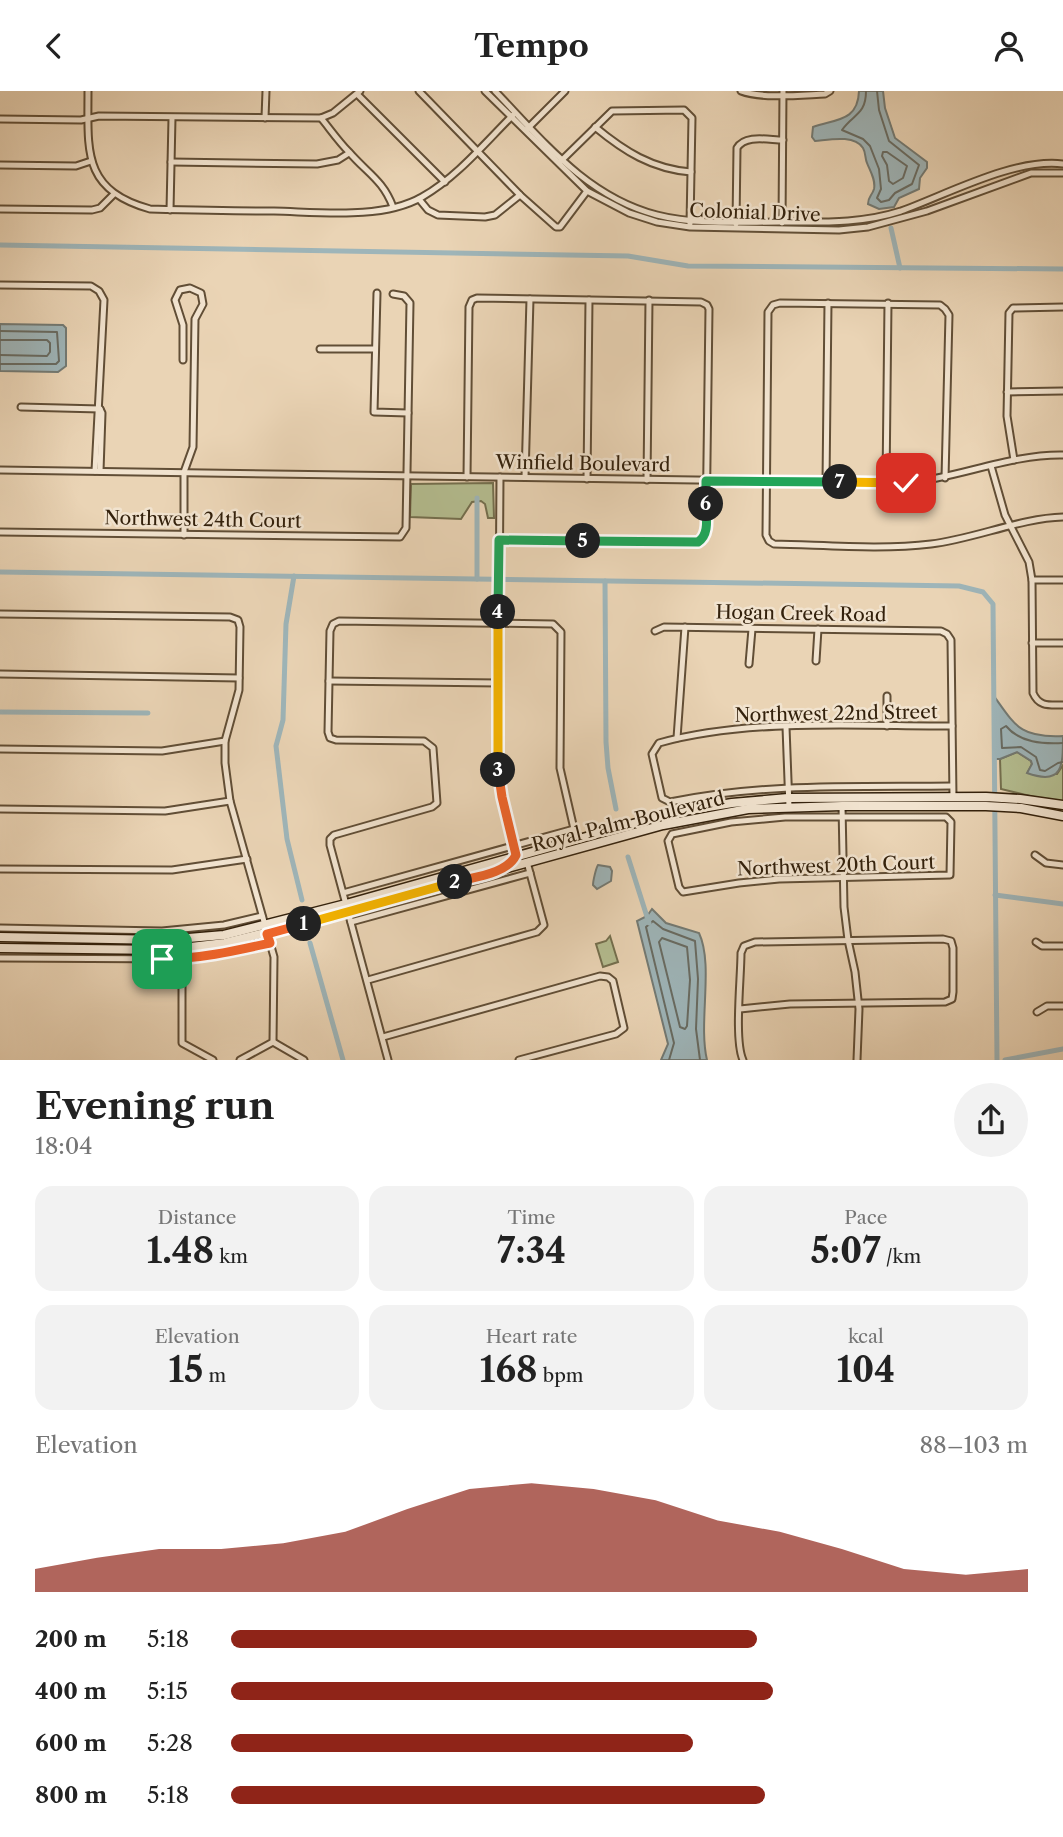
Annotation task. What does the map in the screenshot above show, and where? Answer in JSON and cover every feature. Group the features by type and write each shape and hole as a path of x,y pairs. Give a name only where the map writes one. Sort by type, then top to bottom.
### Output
{"main road":[{"name":"Royal Palm Boulevard","path":"842,802 953,797 986,802"},
{"name":"Royal Palm Boulevard","path":"347,908 516,855 694,808 842,802 1002,802 1063,805"},
{"name":"Royal Palm Boulevard","path":"1002,802 1063,816"},
{"name":"Royal Palm Boulevard","path":"0,937 164,940 223,935 347,908 696,817 788,803"},
{"path":"527,862 527,858 535,850"},
{"path":"505,868 516,855"},
{"name":"Royal Palm Boulevard","path":"0,949 165,950 207,946 265,925"}],"street":[{"path":"88,91 91,161 114,194 132,204 150,209 356,212 393,207 419,199 444,182 513,115"},
{"path":"265,118 266,91"},
{"path":"419,91 520,195 556,227 560,227 589,188"},
{"name":"Colonial Drive","path":"485,91 494,93 560,162 605,202 657,222 839,230 895,221 1031,173 1063,173"},
{"path":"527,129 565,91"},
{"path":"741,91 830,92"},
{"path":"0,119 88,119 99,116 321,118 359,92 444,182"},
{"path":"781,229 783,93"},
{"path":"560,162 616,109 684,110 692,118 690,224"},
{"path":"170,209 172,118"},
{"path":"321,118 349,153 378,179 387,191 393,207"},
{"path":"595,127 622,150 655,166 691,171"},
{"path":"736,225 737,148 746,140 783,140"},
{"path":"171,162 317,164 338,160 349,153"},
{"path":"0,165 76,166 91,161"},
{"name":"Colonial Drive","path":"736,225 782,222 839,223 893,213 1029,164 1063,164"},
{"path":"963,188 967,196"},
{"path":"0,209 92,210 107,204 114,194"},
{"path":"419,199 428,210 438,215 485,217 495,215 520,195"},
{"path":"924,203 927,211"},
{"path":"893,213 895,221"},
{"path":"0,285 91,286 99,291 104,300 100,409 97,414 97,471"},
{"path":"183,360 183,325 175,300 180,289 190,288 201,293 203,305 195,319 193,447 184,472 184,535"},
{"path":"377,293 374,412 408,413"},
{"path":"393,294 408,299 407,476"},
{"path":"525,477 530,299"},
{"path":"467,477 471,300 649,300 701,302 709,309 706,534 703,539 698,542 499,540"},
{"path":"586,479 589,300"},
{"path":"647,480 649,300"},
{"path":"826,482 828,303"},
{"path":"886,483 888,303"},
{"path":"945,478 948,315 945,309 940,305 888,303 773,305 768,311 766,535 769,541 774,544 917,545 954,540 1025,522 1063,517"},
{"path":"1014,460 1007,416 1009,313 1013,308 1063,307"},
{"path":"320,349 375,349"},
{"path":"1007,392 1063,391"},
{"path":"21,407 100,409"},
{"name":"Winfield Boulevard","path":"0,470 906,483 945,478 1014,460 1063,455"},
{"path":"992,467 1010,527 1028,562 1031,580 1033,694 1043,705 1063,705"},
{"name":"Northwest 24th Court","path":"0,532 400,537 405,534 407,476"},
{"path":"500,477 499,778 516,855"},
{"path":"1031,580 1063,580"},
{"path":"0,614 230,617 238,620 237,702 225,741 225,763 230,801 274,957 273,1042"},
{"path":"343,893 574,829 560,768 561,632 558,627 553,624 338,621 330,631 328,732 331,738 424,741 433,748 438,803 334,835 330,845 388,1060"},
{"name":"Hogan Creek Road","path":"655,631 664,627 941,631 951,640 951,726"},
{"path":"685,627 677,738 659,743 652,754 665,801 788,788 952,786"},
{"path":"749,664 752,629"},
{"path":"816,661 818,629"},
{"path":"1032,643 1063,643"},
{"path":"0,674 239,678"},
{"path":"329,681 499,683"},
{"path":"887,696 887,726"},
{"path":"951,726 953,797"},
{"name":"Northwest 22nd Street","path":"677,738 786,727 951,726"},
{"path":"786,727 788,803"},
{"path":"0,749 162,751 225,741"},
{"path":"0,809 165,811 230,801"},
{"path":"842,802 843,878 848,940 859,1003 857,1060"},
{"name":"Northwest 20th Court","path":"785,817 842,817 946,817 951,822 950,875 766,880 683,892 679,887 668,841 673,834 731,822 785,817"},
{"path":"1035,855 1046,863 1063,865"},
{"path":"0,869 172,870 247,859"},
{"path":"368,980 537,932 544,925 527,862"},
{"path":"351,922 530,873"},
{"path":"0,928 162,931 224,925 265,925"},
{"path":"740,1009 790,1003 945,1002 952,999 951,941 755,942 744,946 741,953 740,1009 740,1052 743,1060"},
{"path":"1036,942 1042,946 1063,946"},
{"path":"0,958 182,959 270,943"},
{"path":"182,959 182,1043 213,1060"},
{"path":"383,1037 600,976 613,981 624,1028 616,1034 519,1060"},
{"path":"1037,1012 1046,1006 1063,1006"},
{"path":"240,1060 273,1042"},
{"path":"273,1042 303,1060"}],"green space":[{"path":"493,483 494,518 488,518 485,504 481,501 472,502 461,519 410,517 411,484"},
{"path":"1017,752 1031,761 1028,772 1057,774 1063,765 1063,804 1001,789 1000,759"},
{"path":"610,936 618,962 603,967 596,944 606,941"}],"water":[{"path":"859,91 883,91 885,108 895,138 927,162 927,168 920,178 919,189 899,198 894,207 879,209 868,204 874,182 864,150 859,144 847,139 815,141 812,137 813,127 850,114 858,101"},
{"path":"0,324 63,325 66,328 66,366 58,372 0,371"},
{"path":"994,696 1008,716 1021,728 1038,735 1063,736 1061,764 1054,775 1048,777 1027,773 1031,761 1017,752 994,759"},
{"path":"598,865 610,867 612,871 611,881 597,889 593,885"},
{"path":"652,909 666,923 699,933 705,961 704,1029 707,1060 661,1060 668,1044 637,921 647,916"}],"waterway":[{"path":"891,228 900,268"},
{"path":"0,245 628,256 688,266 1063,269"},
{"path":"477,498 477,579"},
{"path":"0,572 959,586 983,592 993,604 997,1060"},
{"path":"294,576 286,624 283,720 276,746 287,839 302,900"},
{"path":"605,581 606,742 616,809"},
{"path":"0,712 148,713"},
{"path":"628,857 649,923"},
{"path":"995,895 1063,904"},
{"path":"310,943 343,1060"},
{"path":"1005,1060 1063,1049"}],"route":[{"path":"162,959 220,954 270,943 267,934 505,868 515,859 502,797 498,762 499,540 698,542 706,534 706,481 906,483"}]}
